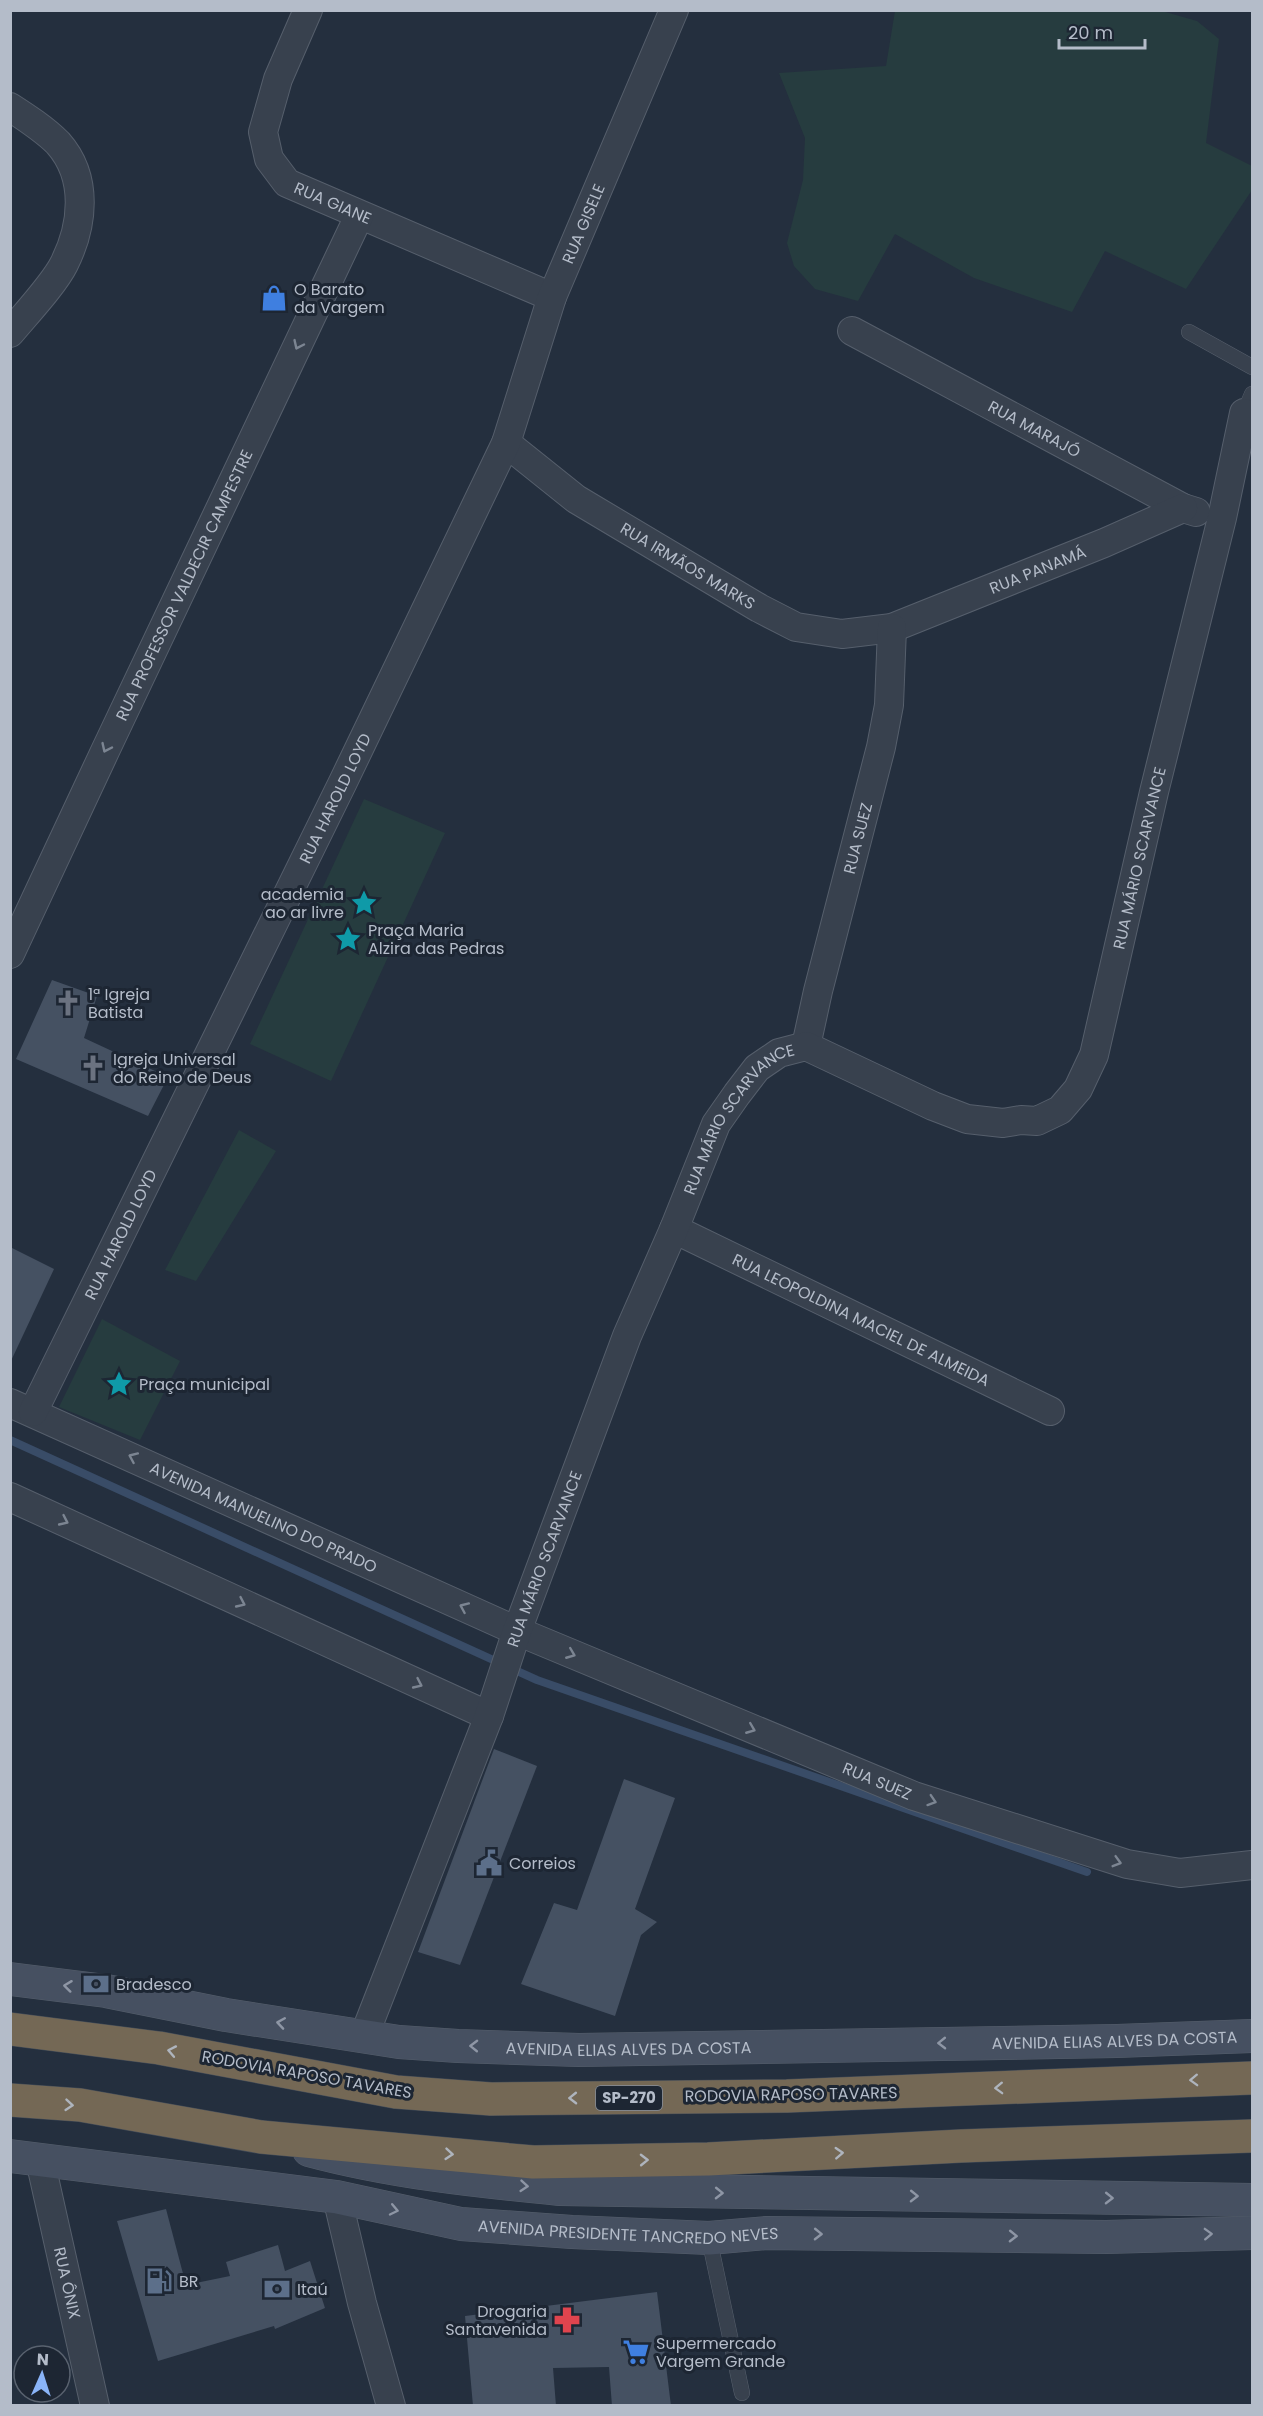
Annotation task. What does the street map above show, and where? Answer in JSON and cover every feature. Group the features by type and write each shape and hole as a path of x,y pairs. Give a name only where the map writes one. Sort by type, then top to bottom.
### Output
{"highway":[{"name":"RODOVIA RAPOSO TAVARES","path":"10,2029 159,2048 396,2092 491,2099 788,2096 1252,2078"},
{"path":"10,2100 81,2106 261,2137 533,2162 708,2159 961,2146 1252,2136"}],"main road":[{"name":"AVENIDA ELIAS ALVES DA COSTA","path":"10,1979 106,1991 226,2015 399,2042 458,2046 579,2050 1117,2041 1252,2036"},
{"path":"261,2137 356,2163 479,2181 560,2189 1252,2200"},
{"name":"AVENIDA PRESIDENTE TANCREDO NEVES","path":"25,2158 337,2197 461,2224 709,2238 767,2233 1106,2237 1252,2233"}],"street":[{"name":"RUA GIANE","path":"308,10 278,79 263,132 269,159 287,183 359,216 552,297"},
{"name":"RUA GISELE","path":"506,443 552,297 674,10"},
{"path":"10,107 36,124 58,144 68,157 81,202 79,226 64,266 10,333"},
{"name":"RUA PROFESSOR VALDECIR CAMPESTRE","path":"10,954 359,216"},
{"name":"RUA MARAJÓ","path":"852,331 1183,508 1221,518"},
{"name":"RUA MÁRIO SCARVANCE","path":"364,2036 489,1716 517,1631 627,1336 674,1229 716,1124 737,1094 757,1068 779,1053 806,1046 933,1106 967,1119 1004,1123 1021,1120 1037,1121 1060,1110 1078,1089 1094,1055 1154,792 1248,404"},
{"name":"RUA IRMÃOS MARKS","path":"506,443 576,499 706,578 796,627 842,634 892,628"},
{"name":"RUA HAROLD LOYD","path":"22,1408 344,782 506,443"},
{"name":"RUA PANAMÁ","path":"892,628 1104,543 1183,508"},
{"name":"RUA SUEZ","path":"806,1046 881,747 889,705 892,628"},
{"name":"RUA LEOPOLDINA MACIEL DE ALMEIDA","path":"674,1229 1050,1411"},
{"name":"AVENIDA MANUELINO DO PRADO","path":"22,1408 517,1631"},
{"path":"10,1497 489,1716"},
{"name":"RUA SUEZ","path":"517,1631 914,1796 1080,1851 1127,1864 1180,1873 1252,1865"},
{"name":"RUA ÔNIX","path":"25,2158 96,2406"},
{"path":"337,2197 362,2303 392,2406"}],"lane":[{"path":"1189,332 1252,367"},
{"path":"709,2238 742,2393"}],"green space":[{"path":"895,11 1162,11 1197,21 1219,39 1206,143 1252,166 1252,190 1186,289 1105,251 1072,312 974,278 895,234 858,301 815,289 794,266 787,243 803,180 805,138 779,73 886,66"},
{"name":"Praça Maria Alzira das Pedras","path":"364,799 445,833 331,1081 250,1044"},
{"path":"239,1130 276,1151 196,1281 165,1270"},
{"name":"Praça municipal","path":"102,1319 180,1361 140,1440 59,1407"}],"building":[{"name":"Igreja Universal do Reino de Deus","path":"52,980 97,996 84,1038 168,1077 148,1116 16,1059"},
{"path":"10,1247 54,1269 10,1363"},
{"path":"494,1749 537,1766 460,1965 418,1952"},
{"path":"624,1779 675,1798 635,1909 657,1922 641,1935 615,2016 521,1984 554,1903 577,1910"},
{"name":"BR","path":"166,2209 186,2285 230,2276 226,2262 278,2245 285,2271 310,2261 325,2308 275,2329 274,2326 158,2361 117,2221"},
{"path":"657,2292 671,2406 612,2406 609,2367 553,2368 556,2406 473,2406 465,2316"}],"waterway":[{"path":"10,1440 537,1680 1087,1872"}],"place":[{"name":"O Barato da Vargem","path":"274,298"},
{"name":"academia ao ar livre","path":"364,903"},
{"name":"Praça Maria Alzira das Pedras","path":"348,939"},
{"name":"1ª Igreja Batista","path":"68,1003"},
{"name":"Igreja Universal do Reino de Deus","path":"93,1068"},
{"name":"Praça municipal","path":"119,1384"},
{"name":"Correios","path":"489,1863"},
{"name":"Bradesco","path":"96,1984"},
{"name":"BR","path":"159,2281"},
{"name":"Itaú","path":"277,2289"},
{"name":"Drogaria Santavenida","path":"567,2320"},
{"name":"Supermercado Vargem Grande","path":"636,2352"}]}
